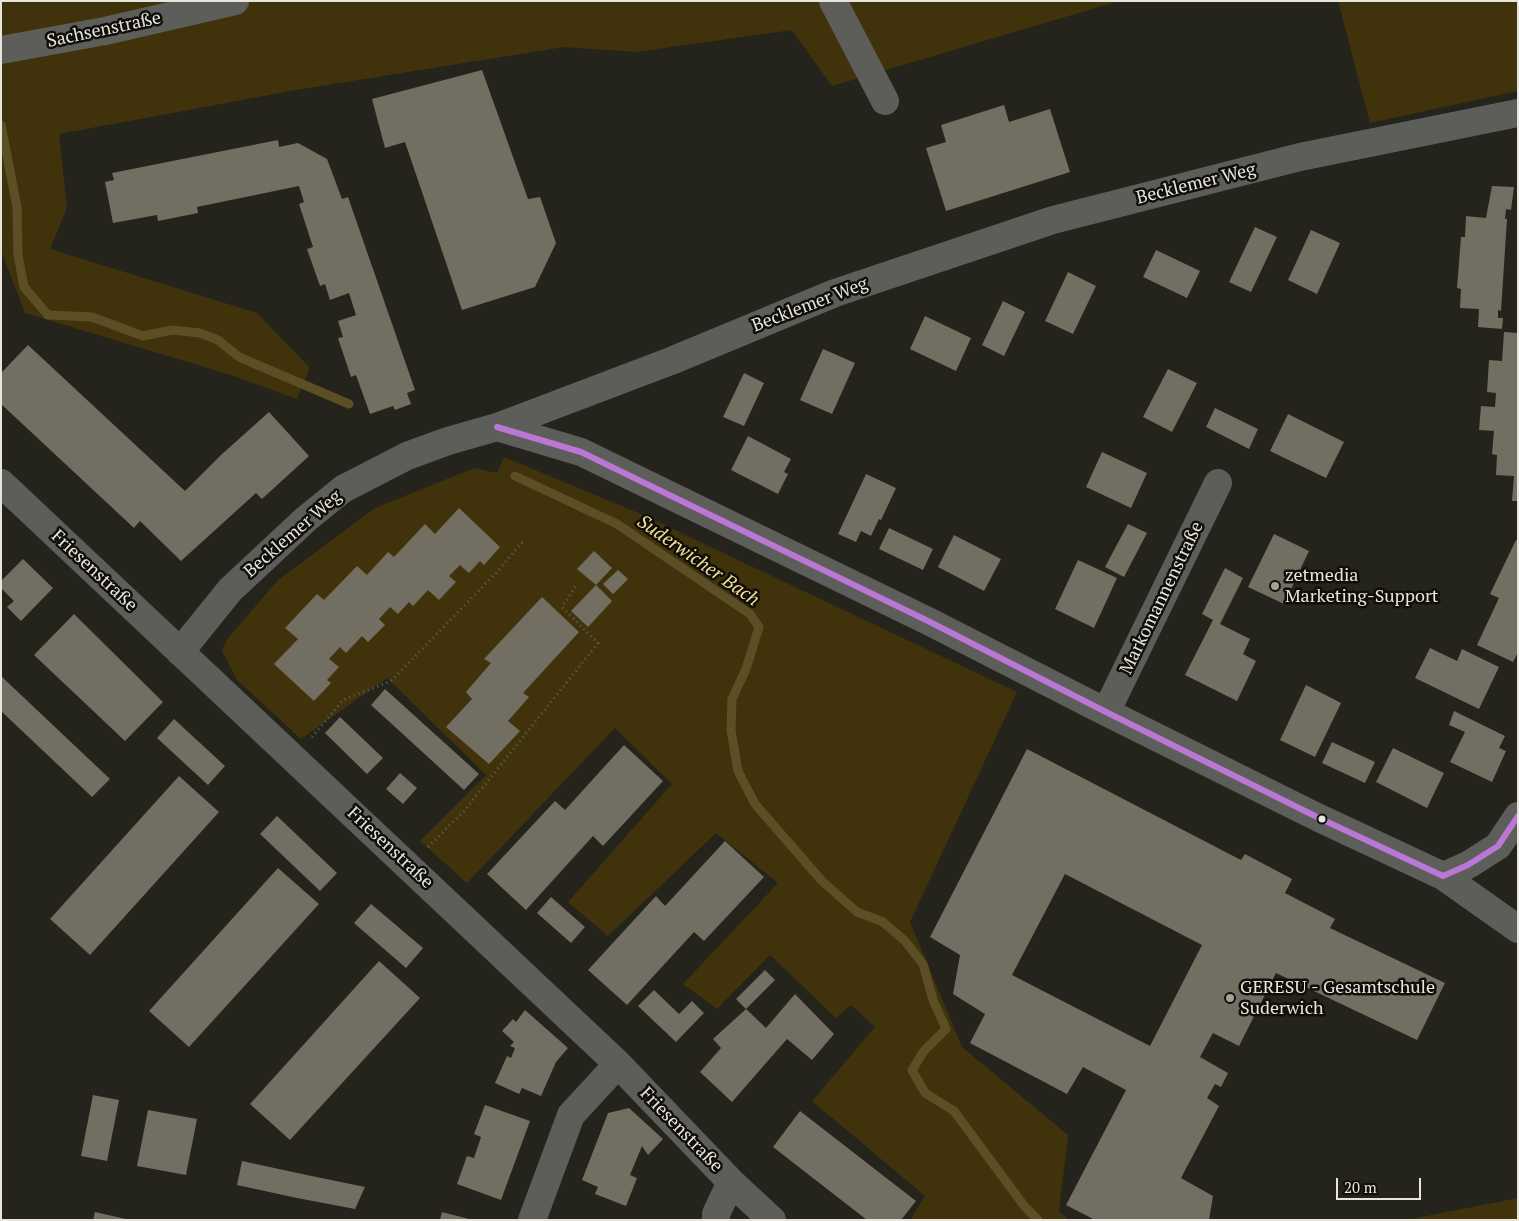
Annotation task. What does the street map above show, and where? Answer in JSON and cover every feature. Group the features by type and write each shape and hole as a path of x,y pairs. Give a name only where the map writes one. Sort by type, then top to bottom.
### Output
{"street":[{"name":"Sachsenstraße","path":"1,50 105,31 235,1"},
{"path":"832,1 885,102"},
{"name":"Becklemer Weg","path":"180,652 230,590 306,519 343,489 407,456 448,441 497,427 671,361 835,293 1053,220 1300,157 1518,114"},
{"path":"497,427 581,452 930,622 1319,818 1443,876 1518,929"},
{"name":"Friesenstraße","path":"1,483 618,1064 731,1182 772,1220"},
{"name":"Markomannenstraße","path":"1106,712 1218,484"},
{"path":"1443,876 1468,865 1498,846 1518,816"},
{"path":"532,1220 571,1114 618,1064"},
{"path":"716,1220 716,1214 731,1182"}],"path":[{"path":"294,759 343,700 391,681 497,572 524,540"},
{"path":"409,867 464,811 598,643 562,607 576,586"}],"shaded area":[{"path":"1,1 1119,1 832,86 792,30 636,52 564,47 296,90 59,134 67,208 50,249 257,313 310,368 297,399 231,375 25,313 1,251"},
{"path":"1338,1 1518,1 1518,91 1370,123"},
{"path":"504,457 643,515 1017,692 910,922 962,1047 1068,1135 1059,1211 1070,1220 910,1220 925,1196 812,1101 875,1027 851,1005 836,1018 770,955 717,1009 683,984 778,883 716,833 608,936 568,902 672,784 615,728 467,883 420,841 486,775 387,678 301,739 237,680 222,651 228,638 278,580 375,508 474,468 497,473"},
{"path":"1518,1198 1518,1220 1406,1220"}],"building":[{"path":"482,70 528,199 540,197 556,243 535,287 462,310 405,142 385,148 372,99"},
{"path":"1004,105 1009,122 1050,109 1070,172 946,211 926,148 946,142 941,125"},
{"path":"278,140 279,147 298,143 327,159 342,199 348,197 415,390 407,393 411,404 395,410 393,406 370,414 356,375 351,377 338,338 343,337 338,321 356,315 349,293 330,300 325,284 320,286 307,249 313,247 299,204 304,202 299,186 197,207 198,213 158,221 157,215 113,223 105,182 114,180 112,173"},
{"path":"1492,186 1514,187 1511,210 1506,209 1505,219 1507,219 1501,311 1498,310 1498,318 1503,318 1502,329 1478,327 1479,309 1460,308 1461,289 1457,288 1461,237 1465,237 1466,216 1486,218"},
{"path":"1255,227 1277,237 1251,292 1229,282"},
{"path":"1311,230 1340,243 1317,294 1288,280"},
{"path":"1156,250 1200,271 1187,298 1143,277"},
{"path":"1068,272 1096,286 1073,334 1045,321"},
{"path":"1003,301 1025,312 1004,356 982,345"},
{"path":"925,316 971,338 956,371 910,349"},
{"path":"1504,332 1518,333 1518,501 1512,501 1514,476 1496,475 1497,455 1492,454 1494,431 1479,430 1481,406 1495,407 1496,393 1487,392 1489,360 1502,361"},
{"path":"28,345 185,491 221,455 269,412 309,456 262,499 256,493 181,561 140,521 134,528 1,404 1,373"},
{"path":"823,349 855,363 832,414 800,400"},
{"path":"1168,369 1197,383 1172,432 1143,417"},
{"path":"744,373 764,383 744,426 723,417"},
{"path":"1215,408 1258,429 1249,449 1206,427"},
{"path":"1288,414 1344,442 1326,478 1270,451"},
{"path":"748,436 791,459 784,472 788,474 778,494 731,470"},
{"path":"1102,452 1147,473 1131,508 1086,487"},
{"path":"866,474 896,488 871,536 861,531 856,542 838,534"},
{"path":"459,508 500,547 484,565 480,561 469,573 460,565 449,576 456,582 439,600 428,590 413,606 409,602 398,614 390,607 379,619 385,625 368,642 362,636 346,653 340,647 329,659 339,667 327,680 331,683 314,701 274,664 298,639 285,628 317,594 324,600 357,566 367,575 388,552 394,557 425,524 435,534"},
{"path":"1128,524 1147,533 1124,577 1105,567"},
{"path":"889,528 933,549 923,570 879,549"},
{"path":"1274,534 1309,551 1284,604 1248,587"},
{"path":"954,535 1001,559 984,591 938,567"},
{"path":"1516,540 1518,541 1518,652 1513,662 1477,645 1499,598 1490,594"},
{"path":"594,551 612,568 596,585 577,569"},
{"path":"23,559 53,588 21,621 7,607 14,601 1,588 1,581"},
{"path":"1078,560 1117,578 1094,628 1055,609"},
{"path":"1225,568 1243,578 1220,624 1250,639 1243,654 1256,661 1237,701 1185,675 1213,620 1202,614"},
{"path":"618,570 628,579 613,594 603,584"},
{"path":"596,585 612,601 588,627 571,611"},
{"path":"542,597 579,632 523,693 529,697 508,721 520,731 489,764 446,727 472,699 466,692 491,663 484,659"},
{"path":"74,614 163,702 125,741 34,655"},
{"path":"1430,648 1457,661 1462,649 1499,667 1479,709 1415,678"},
{"path":"1,676 110,779 92,797 1,711"},
{"path":"1306,685 1341,703 1315,757 1280,740"},
{"path":"385,689 479,774 464,790 371,705"},
{"path":"1454,711 1505,736 1499,748 1506,751 1492,782 1450,762 1465,732 1449,725"},
{"path":"340,717 383,758 367,774 325,733"},
{"path":"174,719 225,766 208,785 157,738"},
{"path":"1332,742 1375,762 1365,783 1322,763"},
{"path":"624,745 663,781 603,846 593,836 526,910 487,874 555,801 565,810"},
{"path":"1393,748 1444,773 1427,808 1376,782"},
{"path":"1027,749 1241,860 1245,854 1292,879 1285,893 1335,919 1330,928 1445,983 1417,1040 1276,973 1239,1046 1213,1033 1200,1057 1228,1073 1221,1087 1215,1084 1207,1098 1219,1106 1181,1178 1213,1196 1209,1220 1095,1220 1066,1205 1126,1090 1083,1067 1067,1094 970,1043 985,1014 953,994 960,955 930,937","holes":["1065,874 1202,945 1150,1046 1012,975"]},
{"path":"400,773 417,788 403,804 386,789"},
{"path":"179,776 219,812 90,955 50,919"},
{"path":"277,816 337,873 320,891 260,834"},
{"path":"725,841 764,877 704,941 694,932 627,1005 588,970 656,896 665,906"},
{"path":"278,868 319,904 189,1047 149,1011"},
{"path":"551,897 585,927 571,943 537,913"},
{"path":"371,904 423,948 406,968 354,923"},
{"path":"379,961 420,998 290,1140 250,1104"},
{"path":"765,970 775,980 746,1009 736,999"},
{"path":"654,990 679,1014 692,1001 704,1013 676,1042 638,1006"},
{"path":"795,994 834,1034 812,1060 787,1039 732,1102 700,1072 721,1048 713,1039 746,1009 766,1028"},
{"path":"525,1010 568,1048 556,1062 541,1096 522,1088 519,1094 495,1083 507,1056 511,1058 515,1048 510,1046 514,1042 502,1031 513,1019 516,1022"},
{"path":"93,1095 119,1100 107,1161 81,1156"},
{"path":"485,1105 530,1121 501,1200 457,1184 467,1156 474,1158 481,1137 474,1134"},
{"path":"629,1108 663,1139 648,1155 642,1146 630,1175 637,1178 626,1206 595,1194 598,1187 582,1180 608,1113"},
{"path":"148,1110 197,1119 186,1175 137,1166"},
{"path":"800,1111 916,1201 901,1220 867,1220 773,1147"},
{"path":"242,1161 365,1187 355,1209 297,1198 237,1185"},
{"path":"95,1212 126,1219 126,1220 93,1220"},
{"path":"442,1212 469,1219 440,1220"}],"waterway":[{"name":"Suderwicher Bach","path":"1,125 17,207 18,255 24,287 48,315 92,317 143,336 172,330 200,333 218,340 239,357 349,404"},
{"name":"Suderwicher Bach","path":"515,476 617,524 750,614 759,627 746,669 732,699 731,730 738,771 755,804 822,881 857,912 883,922 905,941 923,964 933,1000 946,1029 924,1051 912,1070 925,1093 954,1111 1025,1207 1038,1220"}],"transit line":[{"path":"497,427 581,452 930,622 1319,818 1443,876 1468,865 1498,846 1518,816"}],"place":[{"name":"zetmedia Marketing-Support","path":"1275,586"},
{"name":"GERESU - Gesamtschule Suderwich","path":"1230,998"}]}
